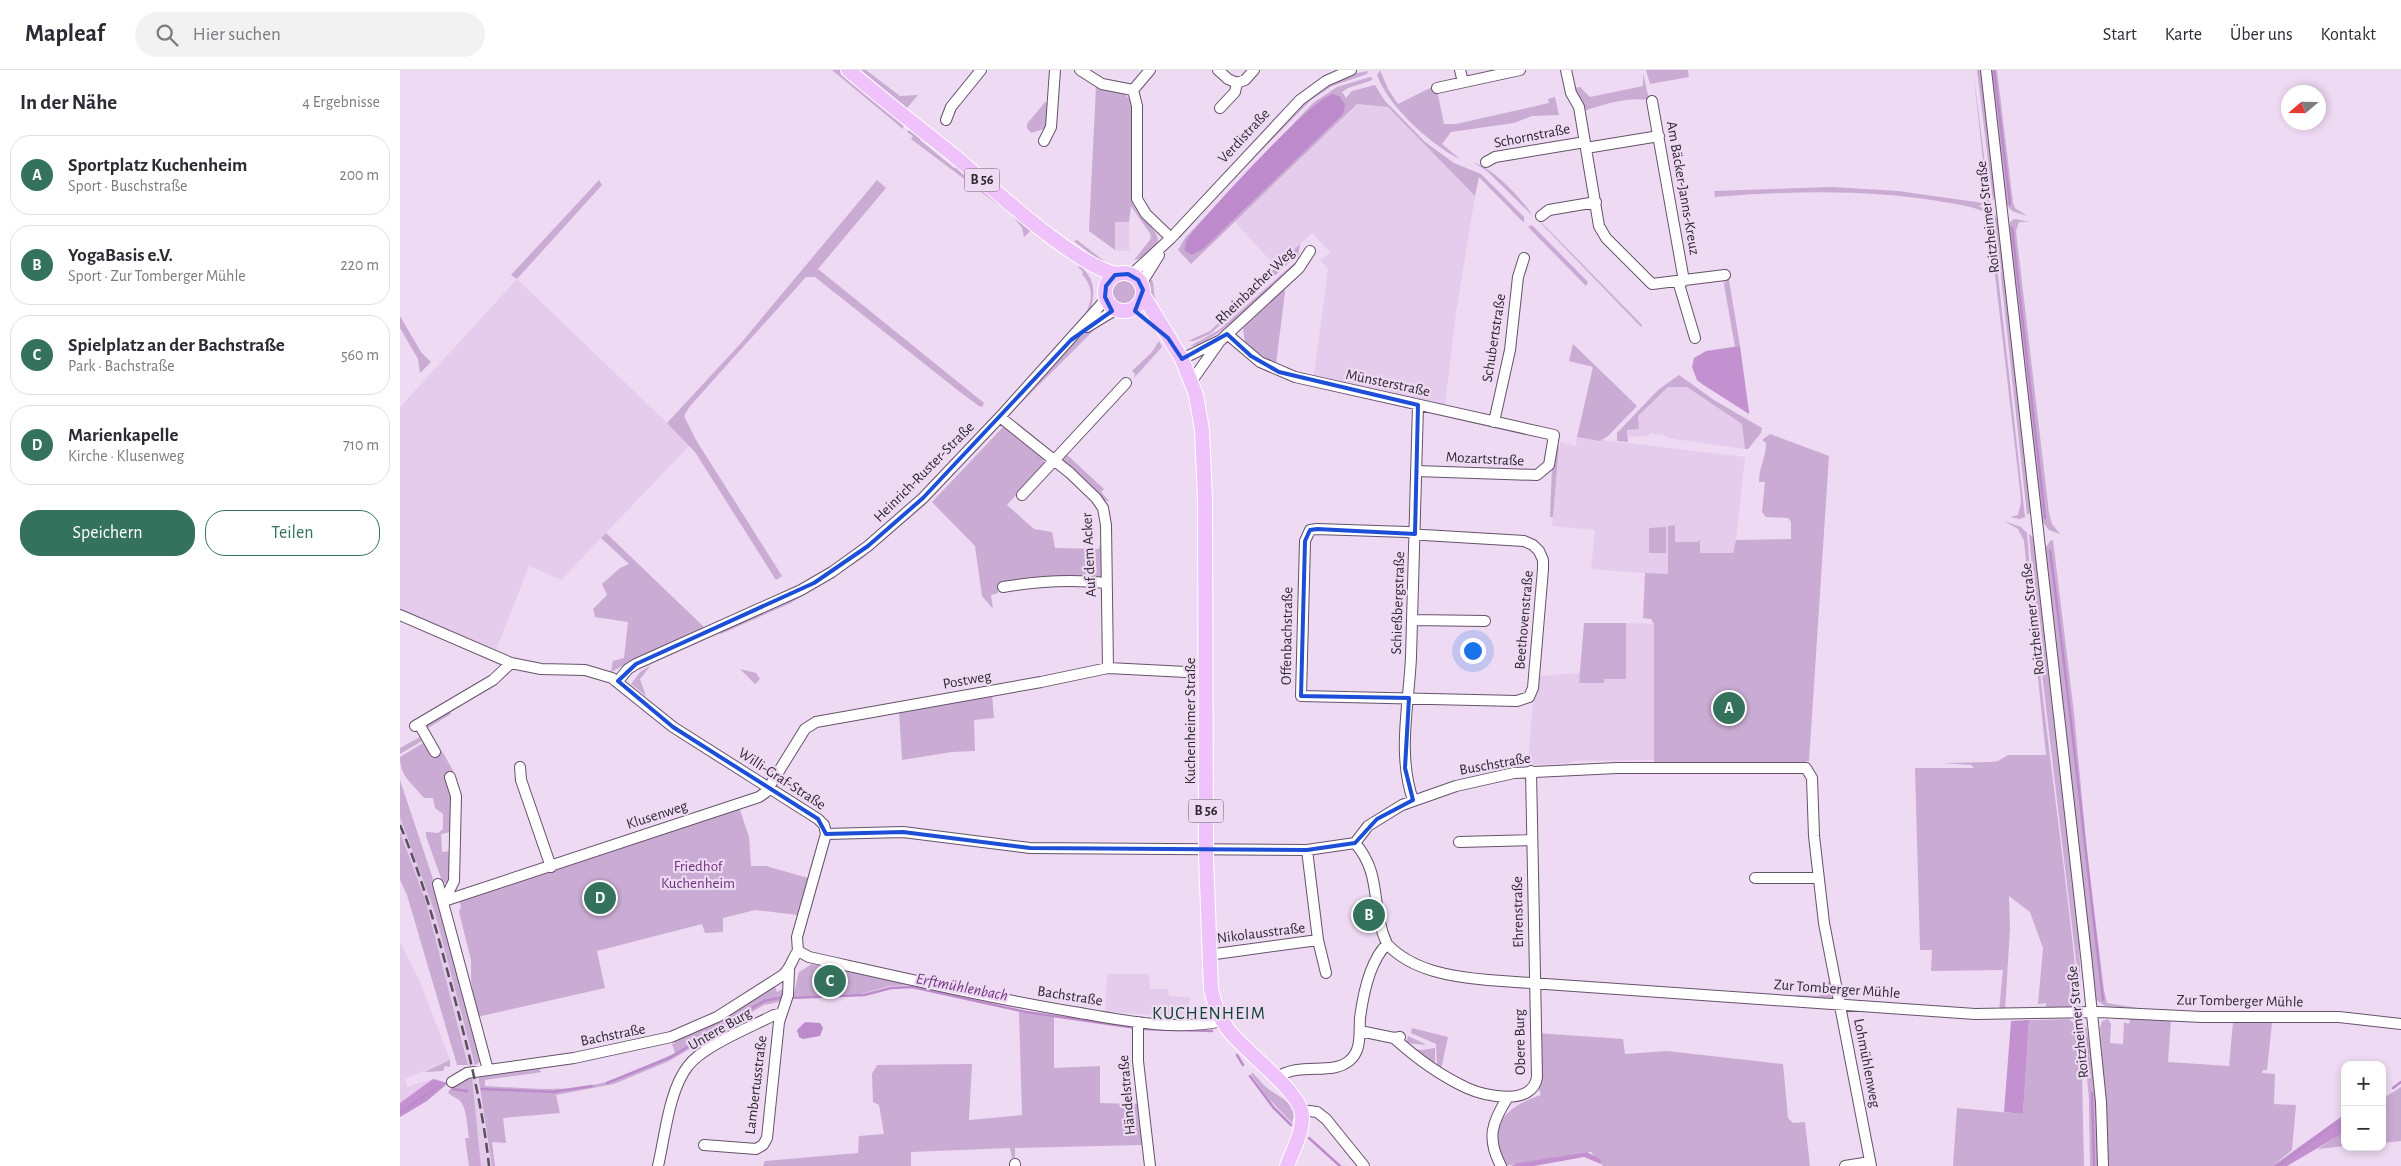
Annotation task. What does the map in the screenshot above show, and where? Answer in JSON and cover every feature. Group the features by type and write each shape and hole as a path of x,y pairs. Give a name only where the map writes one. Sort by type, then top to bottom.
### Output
{"main road":[{"name":"B 56","path":"848,70 901,116 1063,245 1099,279 1108,299"},
{"name":"B 56","path":"1063,245 1096,267 1133,282"},
{"path":"1108,281 1133,282 1140,303 1131,310 1123,312 1108,299 1108,281"},
{"name":"Kuchenheimer Straße","path":"1133,282 1182,359 1199,409 1204,450 1206,848 1208,955 1211,990 1222,1021 1237,1040 1296,1098 1302,1110"},
{"name":"Kuchenheimer Straße","path":"1131,310 1145,317 1168,338"},
{"path":"1287,1166 1299,1134 1302,1110"}],"street":[{"path":"946,120 951,107 981,70"},
{"path":"1044,141 1051,126 1055,70"},
{"path":"1080,70 1102,84 1135,94"},
{"path":"1150,70 1135,94 1137,199 1146,214 1171,238"},
{"path":"1218,70 1228,79 1237,83 1244,80 1254,70"},
{"name":"Verdistraße","path":"1133,282 1171,238 1295,104 1326,80 1351,70"},
{"path":"1460,70 1463,82"},
{"path":"1437,88 1520,70"},
{"path":"1566,70 1571,93 1578,104 1603,234 1647,280 1655,285 1725,275"},
{"name":"Roitzheimer Straße","path":"1986,70 2102,1102 2103,1166"},
{"path":"1220,108 1236,92 1237,83"},
{"name":"Am Bäcker-Janns-Kreuz","path":"1652,101 1681,281 1695,338"},
{"name":"Schornstraße","path":"1486,162 1495,157 1659,136"},
{"path":"1541,216 1549,210 1596,202"},
{"name":"Rheinbacher Weg","path":"1191,382 1224,337 1299,268 1310,251"},
{"name":"Schubertstraße","path":"1494,422 1507,365 1518,277 1524,258"},
{"name":"Heinrich-Ruster-Straße","path":"618,681 628,669 636,664 772,604 814,583 844,563 905,516 1000,417 1108,299"},
{"name":"Rheinbacher Weg","path":"1182,359 1224,337"},
{"name":"Münsterstraße","path":"1224,337 1251,356 1279,372 1305,380 1554,436"},
{"path":"1022,495 1126,383"},
{"name":"Schießbergstraße","path":"1413,800 1405,768 1412,620 1418,405"},
{"name":"Auf dem Acker","path":"1000,417 1081,483 1102,505 1105,516 1108,668"},
{"name":"Mozartstraße","path":"1416,471 1537,475 1549,465 1554,436"},
{"name":"Offenbachstraße","path":"1408,698 1301,696 1304,547 1306,536 1310,530 1327,529 1415,534"},
{"name":"Beethovenstraße","path":"1408,698 1520,701 1529,697 1533,688 1543,569 1543,560 1539,552 1527,542 1415,534"},
{"path":"1003,587 1048,581 1106,584"},
{"name":"Willi-Graf-Straße","path":"400,615 511,663 530,668 593,671 618,681 673,727 818,819 824,825 826,834 903,832 1030,848 1206,848"},
{"path":"1412,620 1485,621"},
{"path":"435,752 417,725 493,680 511,663"},
{"name":"Postweg","path":"768,788 805,728 816,722 1041,682 1108,668 1206,673"},
{"path":"520,767 521,780 551,867"},
{"name":"Buschstraße","path":"1355,843 1362,831 1377,819 1413,800 1473,781 1531,771 1617,768 1800,767 1808,770"},
{"name":"Lohmühlenweg","path":"1808,770 1812,778 1814,836 1824,923 1871,1164"},
{"name":"Ehrenstraße","path":"1531,771 1534,982"},
{"path":"444,901 454,881 456,796 450,777"},
{"name":"Klusenweg","path":"444,901 759,797 768,788"},
{"name":"Lambertusstraße","path":"704,1145 756,1149 763,1145 767,1138 779,1022 788,998 789,970 792,958 798,951 797,937 826,834"},
{"path":"1459,842 1532,840"},
{"path":"1206,848 1307,850 1355,843 1371,866 1376,907 1387,944 1380,951 1366,989 1358,1050 1346,1064 1324,1068 1295,1069 1276,1078"},
{"name":"Nikolausstraße","path":"1307,850 1318,940 1326,973"},
{"path":"1755,878 1818,878"},
{"path":"438,884 488,1070"},
{"name":"Nikolausstraße","path":"1208,955 1318,940"},
{"name":"Zur Tomberger Mühle","path":"1387,944 1424,967 1446,975 1534,982 1989,1015 2092,1012 2202,1017 2339,1017 2401,1024"},
{"name":"Bachstraße","path":"798,951 809,957 1008,1001 1138,1026 1200,1025 1222,1021"},
{"name":"Bachstraße","path":"452,1082 467,1073 574,1058 671,1037 717,1017 789,970"},
{"name":"Obere Burg","path":"1501,1166 1492,1148 1492,1134 1498,1116 1508,1096 1517,1096 1528,1092 1536,1083 1534,982"},
{"name":"Untere Burg","path":"658,1166 676,1090 688,1066 701,1054 774,1015 782,1013"},
{"name":"Händelstraße","path":"1138,1026 1140,1076 1150,1166"},
{"path":"1360,1031 1397,1038 1410,1053 1469,1089 1508,1096"},
{"path":"1302,1110 1321,1114 1364,1166"},
{"path":"1845,1166 1871,1164"}],"highlighted area":[{"path":"1128,274 1138,280 1143,290 1135,311 1168,338 1182,359 1227,334 1251,356 1279,372 1418,405 1415,534 1317,529 1310,530 1305,541 1301,696 1409,698 1405,768 1413,800 1377,819 1355,843 1307,850 1030,848 903,832 826,834 818,819 673,727 618,681 636,664 814,583 868,546 923,498 1071,340 1112,311 1105,297 1106,286 1115,275"}],"shaded area":[{"path":"1333,94 1340,97 1345,105 1343,114 1203,249 1192,255 1185,251 1185,244 1190,236 1238,181 1304,114"},
{"path":"1357,104 1388,107 1475,196 1456,313 1445,405 1314,375 1328,269 1320,260 1331,253 1312,233 1276,267 1235,222"},
{"path":"1115,221 1129,222 1129,251 1115,250"},
{"path":"517,279 690,445 561,580 529,566 496,650 400,609 400,407"},
{"path":"1740,346 1749,414 1697,380 1692,367 1694,358 1706,351"},
{"path":"1668,387 1687,387 1742,424 1745,449 1667,438 1667,436 1649,433 1649,436 1628,437 1627,430 1639,429 1638,416"},
{"path":"1577,437 1745,457 1733,553 1700,553 1697,542 1675,542 1669,526 1668,575 1591,569 1595,530 1552,526 1560,442 1576,446"},
{"path":"1626,623 1654,624 1654,760 1573,761 1573,763 1530,765 1528,763 1533,701 1538,693 1539,676 1580,673 1579,683 1604,683 1604,679 1625,679"},
{"path":"400,817 435,913 475,1065 469,1067 426,902 400,832"},
{"path":"400,942 421,984 450,1060 405,1079 407,1087 433,1079 400,1103"},
{"path":"1107,974 1149,974 1150,989 1168,989 1169,996 1190,997 1188,1017 1105,1012"},
{"path":"2029,1020 2023,1114 2004,1112 2011,1021"},
{"path":"805,1022 820,1023 823,1028 820,1036 803,1039 799,1037 797,1030"},
{"path":"478,1076 492,1166 481,1166 471,1077"},
{"path":"433,1079 448,1083 427,1101 400,1117 400,1103"},
{"path":"2341,1117 2341,1134 2287,1166 2273,1166"},
{"path":"1587,1152 1600,1159 1601,1164 1584,1157 1534,1166 1511,1166 1518,1163"}],"green space":[{"path":"832,70 840,70 904,123 903,129"},
{"path":"861,70 866,70 900,96 918,95 907,108"},
{"path":"1380,70 1388,89 1398,104 1436,85 1444,124 1456,124 1549,103 1548,99 1555,97 1559,115 1532,116 1514,123 1451,132 1442,144 1460,159 1424,135 1400,111 1382,87 1377,75"},
{"path":"1646,70 1688,70 1689,77 1650,84"},
{"path":"1973,70 1990,203 1978,206 1990,210 1991,213 2025,517 2020,519 2010,517 2018,515 2021,502 1988,214 1978,209 1961,205 1887,195 1830,192 1772,193 1715,197 1714,191 1832,187 1898,191 1983,203 1987,196"},
{"path":"1977,70 1982,70 1996,195 1993,201"},
{"path":"1990,70 1997,70 2013,203 2015,208 2027,216 2012,211 2006,204"},
{"path":"1368,71 1367,74 1332,86 1311,100 1229,183 1180,238 1176,237 1244,161 1315,92 1351,74"},
{"path":"1643,73 1649,100 1624,100 1584,111 1573,88 1580,87 1590,97 1643,86"},
{"path":"1370,77 1373,79 1342,92 1346,98 1352,91 1375,85 1385,101 1425,142 1454,163 1481,174 1524,217 1524,223 1479,177 1475,196 1388,107 1357,104 1191,264 1178,250 1185,238 1313,103 1337,87"},
{"path":"1096,85 1122,92 1130,100 1134,115 1132,201 1137,212 1153,229 1158,239 1152,251 1146,256 1134,260 1150,240 1151,235 1131,206 1129,222 1115,222 1115,250 1089,231"},
{"path":"1045,102 1049,104 1046,128 1031,133 1027,128 1027,124"},
{"path":"911,129 921,138 920,140 954,168 957,166 1055,245 1053,248 1031,230 1024,237 1022,228 1012,215 911,139 913,136 907,132"},
{"path":"1474,163 1498,177 1532,215 1487,171"},
{"path":"599,180 602,185 517,279 511,275"},
{"path":"877,180 886,188 818,269 984,403 982,407 979,406 815,277 806,277 690,406 684,416 696,440 782,576 776,580 695,452 667,423 741,343"},
{"path":"1994,213 1998,221 2031,512 2027,515"},
{"path":"1536,218 1642,325 1641,327"},
{"path":"2015,219 2029,222 2019,222 2016,231 2049,513 2052,524 2060,534 2049,530 2042,521 2008,227 2011,221"},
{"path":"1532,225 1588,282 1586,286 1528,227"},
{"path":"1077,240 1108,264 1099,261 1074,241"},
{"path":"1300,244 1298,258 1291,261 1210,334 1194,341 1188,341 1210,331"},
{"path":"1297,262 1262,297 1229,325 1200,344 1190,346 1219,330"},
{"path":"1080,266 1089,276 1093,285 1091,308 1093,310 1078,324 1089,306 1091,293 1087,280 1082,274 1083,272 1078,267"},
{"path":"1727,268 1740,346 1735,347 1723,279 1726,284"},
{"path":"1149,276 1153,282 1155,301 1146,293"},
{"path":"1124,281 1129,282 1135,288 1135,298 1129,304 1124,305 1119,304 1113,298 1112,293 1113,288 1119,282"},
{"path":"1284,288 1276,364 1245,343 1243,328"},
{"path":"400,316 421,352 431,362 420,373 418,359 400,328"},
{"path":"1094,325 1098,326 1011,413 1068,348"},
{"path":"1159,341 1162,347 1134,378 1135,374 1132,371 1152,352"},
{"path":"1573,344 1637,406 1608,436 1600,441 1577,437 1593,367 1569,361"},
{"path":"1679,375 1714,400 1762,428 1761,433 1748,449 1745,449 1742,424 1687,387 1668,387 1638,416 1639,429 1627,430 1628,442 1617,441 1617,433 1658,390"},
{"path":"998,427 925,505 863,558 791,603 721,634 719,633 783,603 860,558 909,517"},
{"path":"1003,427 1008,428 1041,456 1045,463 1007,505 1034,529 1052,532 1055,548 1099,549 1100,545 1102,545 1102,579 1000,584 998,586 998,593 991,595 993,609 982,596 975,546 932,502"},
{"path":"1770,434 1829,456 1809,761 1800,763 1654,765 1654,624 1651,619 1643,618 1645,573 1668,574 1668,526 1675,525 1675,542 1697,542 1700,540 1700,553 1733,553 1736,540 1791,539 1791,522 1788,518 1766,517 1762,512 1765,482 1759,482 1759,477 1766,443 1762,440"},
{"path":"1556,446 1559,447 1553,517 1550,517 1552,466"},
{"path":"1065,453 1104,489 1101,492 1110,502 1104,500 1062,463 1060,457"},
{"path":"2004,521 2021,527 2027,533 2044,710 2079,1004 2074,1008 2046,1009 2046,1003 2038,1004 2043,948 2030,912 2009,896 2010,928 2005,1011 1999,1011 2003,970 1931,971 1932,950 1920,950 1915,768 1974,768 1971,765 1943,763 1990,762 1998,761 2008,755 2046,755 2024,541 2018,529"},
{"path":"1666,527 1666,553 1649,553 1649,528"},
{"path":"606,533 705,630 648,653 611,672 613,661 624,658 628,622 595,617 593,609 607,595 602,584 620,568 629,564 601,538"},
{"path":"2029,534 2034,538 2079,935 2081,1002 2041,665"},
{"path":"2053,540 2104,990 2107,1003 2144,1009 2105,1006 2096,1000 2045,549 2050,541"},
{"path":"1584,623 1626,623 1626,679 1604,679 1604,683 1579,683"},
{"path":"651,665 640,679 646,696 631,684 640,672"},
{"path":"740,669 756,673 760,679 755,684"},
{"path":"992,694 994,718 974,720 975,751 952,752 902,760 899,711"},
{"path":"450,711 451,714 428,728 426,725"},
{"path":"420,737 422,741 400,754 400,748"},
{"path":"423,743 432,758 442,751 455,774 447,777 452,792 451,832 441,834 442,852 451,851 451,880 447,884 442,881 426,836 426,832 438,833 443,829 443,814 435,808 433,798 424,798 402,770 400,757"},
{"path":"400,780 433,879 481,1056 479,1056 480,1062 475,1065 435,913 400,817"},
{"name":"Friedhof Kuchenheim","path":"739,807 749,837 751,866 766,866 808,878 798,915 755,910 723,918 723,932 705,933 702,924 597,951 605,988 477,1017 471,980 471,960 459,912 461,906 459,901"},
{"path":"400,832 426,902 468,1065 457,1065 407,895 400,880"},
{"path":"812,964 912,985 890,986 861,994 793,997 799,972"},
{"path":"1828,982 1832,982 1834,996 1832,999 1795,998 1795,995 1818,996 1825,993"},
{"path":"775,986 777,992 783,989 783,1001 764,1005 669,1061 614,1084 556,1095 560,1113 503,1118 506,1143 492,1142 495,1166 492,1166 478,1076 539,1068 541,1072 485,1080 485,1086 550,1089 599,1084 638,1070 675,1053 672,1044 675,1043 674,1040 710,1026"},
{"path":"1019,1012 1054,1017 1054,1068 1100,1066 1100,1103 1138,1104 1142,1145 1015,1148 1015,1158 1012,1158 1010,1148 911,1152 911,1166 763,1166 765,1161 858,1153 859,1136 884,1134 879,1105 873,1102 872,1074 877,1065 972,1064 969,1120 1022,1115"},
{"path":"2128,1017 2171,1020 2168,1062 2229,1066 2233,1022 2272,1023 2267,1070 2263,1070 2262,1073 2275,1074 2274,1104 2296,1105 2292,1150 2273,1166 2107,1166 2106,1110 2100,1028 2102,1021 2108,1019 2111,1024 2110,1043 2123,1044 2124,1022 2128,1024 2130,1022"},
{"path":"2069,1019 2075,1024 2082,1076 2084,1166 1953,1166 1957,1108 2023,1114 2029,1020"},
{"path":"2082,1021 2087,1029 2096,1092 2099,1166 2090,1166 2089,1100"},
{"path":"1412,1028 1448,1037 1441,1069 1437,1066 1436,1044 1411,1033"},
{"path":"1537,1033 1623,1039 1625,1054 1667,1051 1783,1064 1788,1118 1793,1123 1805,1122 1810,1166 1603,1166 1591,1152 1587,1152 1504,1166 1498,1153 1497,1130 1508,1113 1528,1100 1541,1095 1538,1087"},
{"path":"1408,1036 1427,1045 1406,1043"},
{"path":"1409,1048 1421,1050 1435,1048 1435,1065"},
{"path":"450,1060 450,1067 445,1066 443,1071 424,1072"},
{"path":"1253,1073 1265,1086 1287,1101 1291,1106 1294,1116 1292,1123 1268,1098 1251,1074"},
{"path":"471,1077 481,1166 469,1166 465,1138 469,1138 464,1109 461,1102 448,1092 457,1082"},
{"path":"2401,1087 2401,1141 2386,1143 2386,1096"},
{"path":"2341,1134 2341,1146 2318,1149"}],"waterway":[{"path":"1994,70 2010,204"},
{"path":"2012,228 2045,518"},
{"path":"2050,551 2103,1000"},
{"name":"Erftmühlenbach","path":"789,998 864,995 891,988 912,987 1026,1012 1136,1028"},
{"name":"Erftmühlenbach","path":"607,1083 671,1057 764,1001 784,997"},
{"name":"Erftmühlenbach","path":"1142,1029 1212,1031"},
{"path":"2086,1037 2089,1069"},
{"name":"Erftmühlenbach","path":"1237,1055 1243,1065"},
{"name":"Erftmühlenbach","path":"1250,1076 1273,1107 1291,1125"},
{"name":"Erftmühlenbach","path":"2393,1088 2401,1082"},
{"name":"Erftmühlenbach","path":"482,1089 553,1092 592,1086"},
{"name":"Erftmühlenbach","path":"400,1113 437,1087 441,1087"},
{"name":"Erftmühlenbach","path":"452,1089 467,1091"},
{"path":"2092,1093 2094,1166"},
{"name":"Erftmühlenbach","path":"2278,1166 2341,1121"},
{"name":"Erftmühlenbach","path":"1309,1138 1340,1166"}],"railway":[{"path":"400,825 429,907 459,1013 479,1100 489,1166"}],"place":[{"name":"Sportplatz Kuchenheim","path":"1729,708"},
{"name":"Marienkapelle","path":"600,898"},
{"name":"YogaBasis e.V.","path":"1369,915"},
{"name":"Spielplatz an der Bachstraße","path":"830,981"}],"district":[{"name":"KUCHENHEIM","path":"1209,1014"}]}
